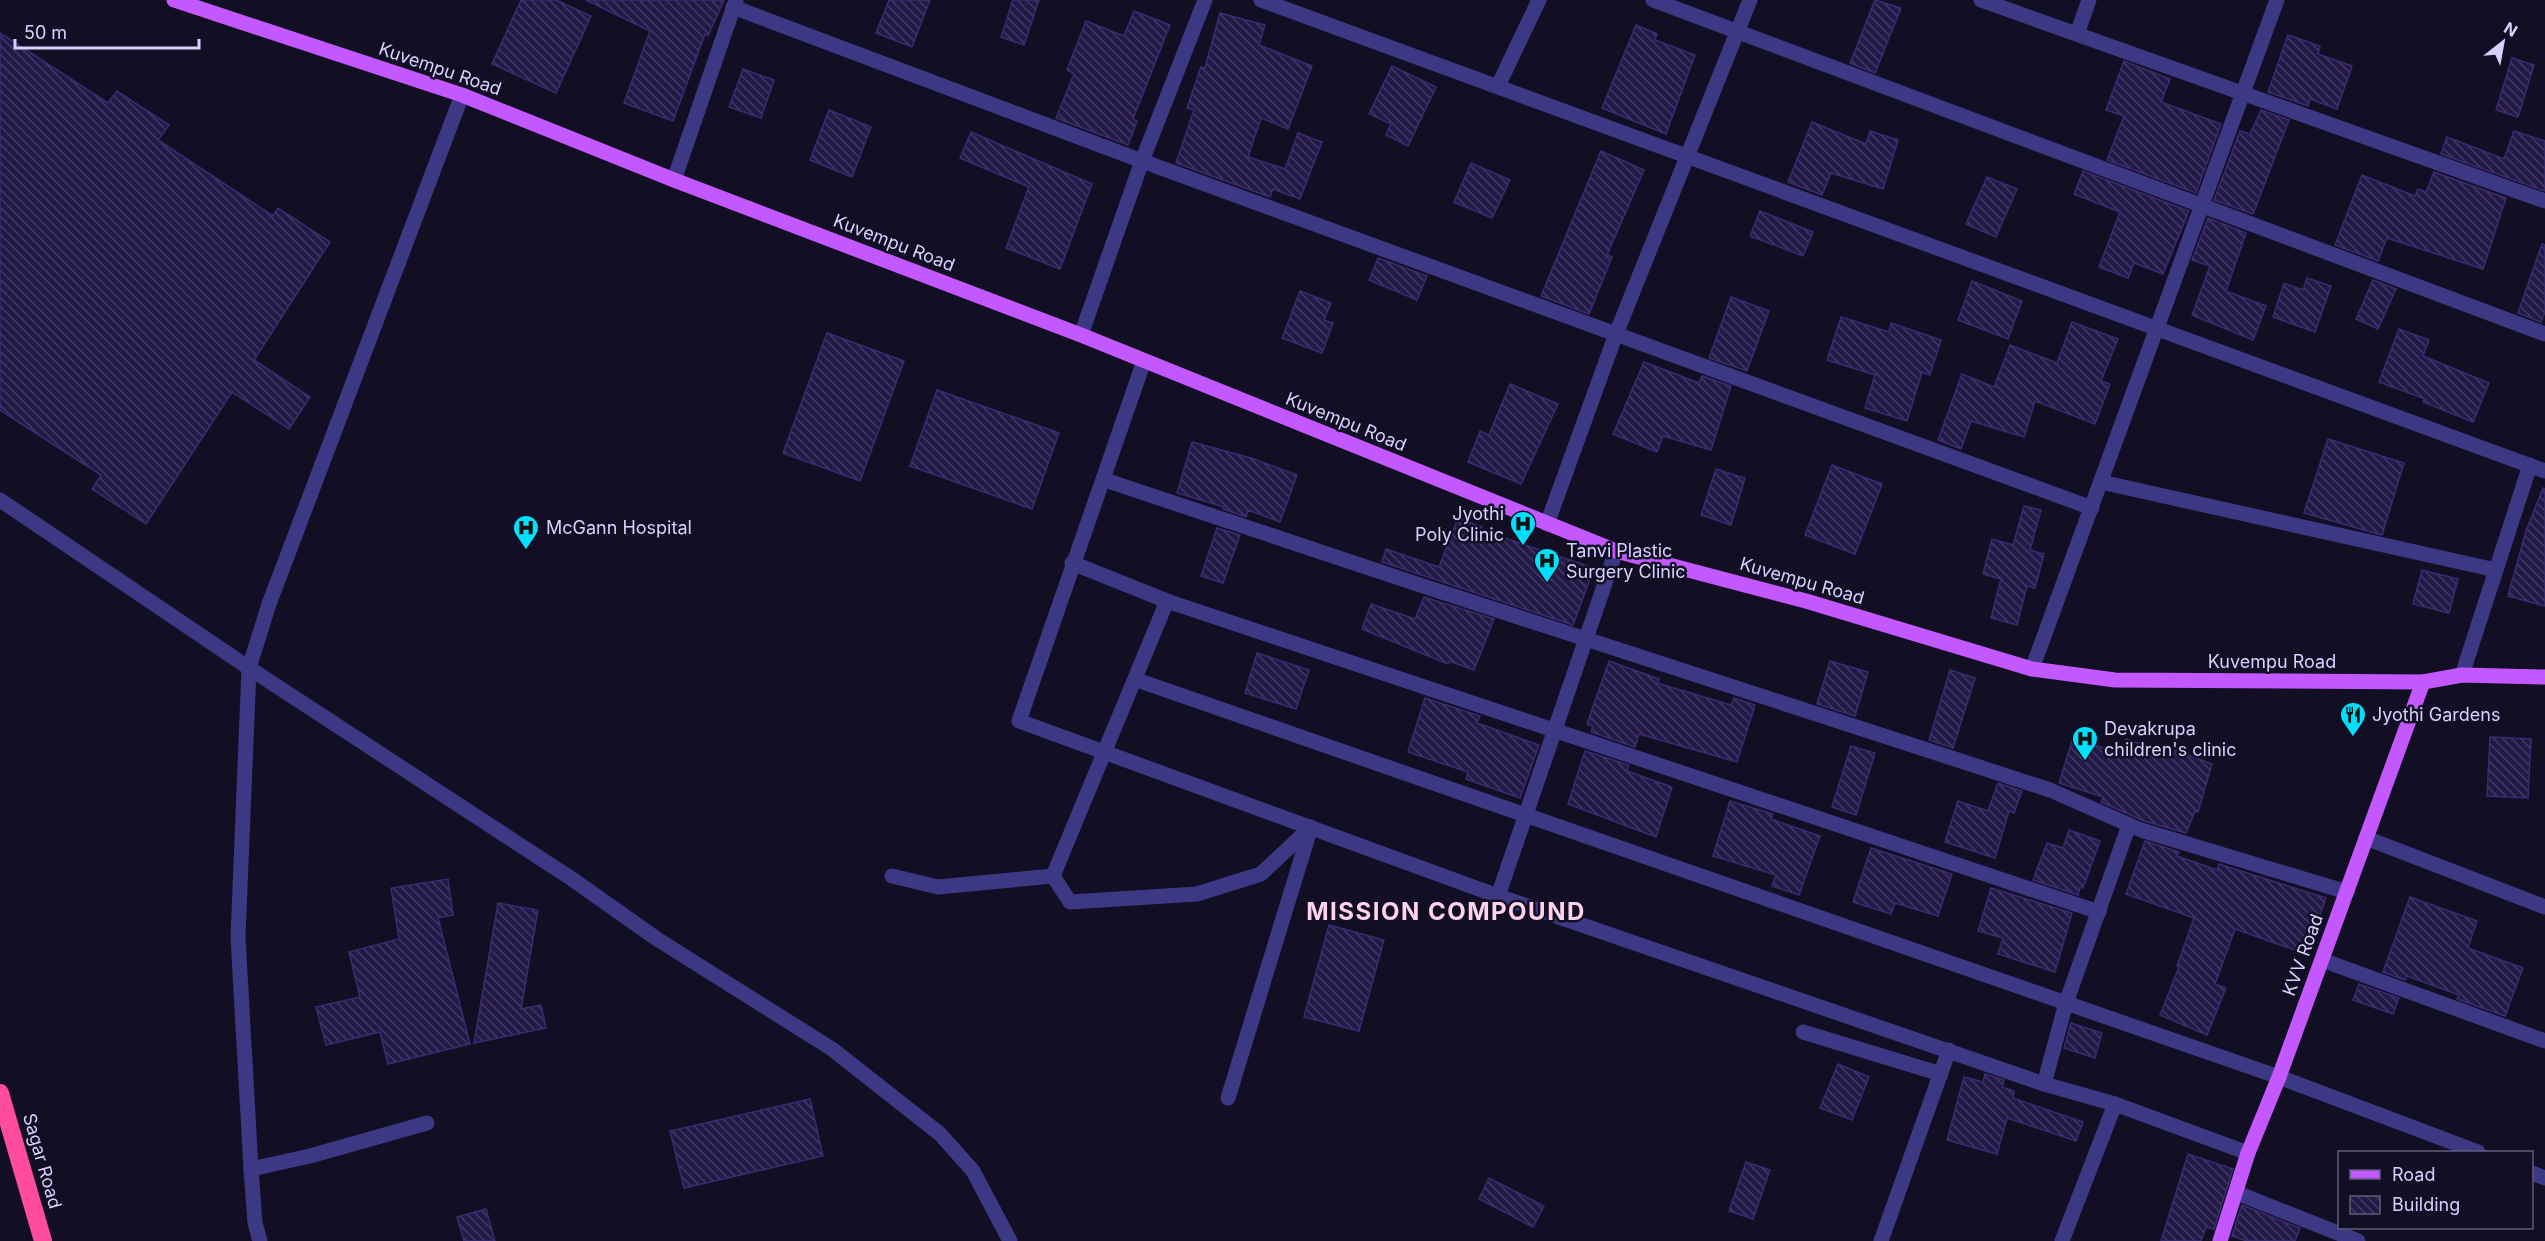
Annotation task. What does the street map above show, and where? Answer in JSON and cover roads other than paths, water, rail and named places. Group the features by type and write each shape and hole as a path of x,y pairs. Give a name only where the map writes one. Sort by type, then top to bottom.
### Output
{"highway":[{"name":"Sagar Road","path":"0,1093 43,1241"}],"main road":[{"name":"Kuvempu Road","path":"174,0 462,95 674,180 1081,335 1616,551 1806,601 2032,669 2115,680 2423,682 2462,675 2545,677"},
{"name":"KVV Road","path":"2220,1241 2248,1153 2279,1077 2423,682"}],"street":[{"path":"1081,335 1142,161 1205,0"},
{"path":"1261,0 2545,471"},
{"path":"1497,86 1539,0"},
{"path":"1653,0 2545,334"},
{"path":"1547,524 1616,334 1750,0"},
{"path":"1981,0 2242,95 2545,201"},
{"path":"2077,34 2089,0"},
{"path":"2032,669 2277,0"},
{"path":"674,180 735,4 1142,161 2091,508"},
{"path":"260,1241 255,1223 251,1169 238,937 249,668 269,604 462,95"},
{"path":"1144,361 1105,480 1072,563 1019,721 1498,896 2044,1084 2115,1104 2248,1153"},
{"path":"2462,675 2530,465"},
{"path":"1105,480 2050,790 2129,825 2347,892"},
{"path":"2101,482 2496,570"},
{"path":"0,500 249,668 572,879 657,939 832,1049 940,1134 973,1171 1010,1241"},
{"path":"1498,896 1616,551"},
{"path":"1072,563 1167,601 2099,912"},
{"path":"1053,876 1137,680 1167,601"},
{"path":"1137,680 1525,817 2279,1077 2475,1151"},
{"path":"2044,1084 2066,1003 2129,825"},
{"path":"1053,876 1070,902 1197,894 1261,874 1311,828"},
{"path":"1228,1098 1311,828"},
{"path":"2366,838 2545,907"},
{"path":"892,876 938,887 1053,876"},
{"path":"2322,960 2545,1041"},
{"path":"1803,1032 1941,1074"},
{"path":"1881,1241 1949,1050"},
{"path":"2062,1241 2115,1104"},
{"path":"251,1169 310,1156 427,1123"},
{"path":"2237,1193 2358,1241"}],"place":[{"name":"Jyothi Poly Clinic","path":"1523,547"},
{"name":"McGann Hospital","path":"526,551"},
{"name":"Tanvi Plastic Surgery Clinic","path":"1547,584"},
{"name":"Jyothi Gardens","path":"2353,738"},
{"name":"Devakrupa children's clinic","path":"2085,762"}],"district":[{"name":"MISSION COMPOUND","path":"1446,912"}]}
